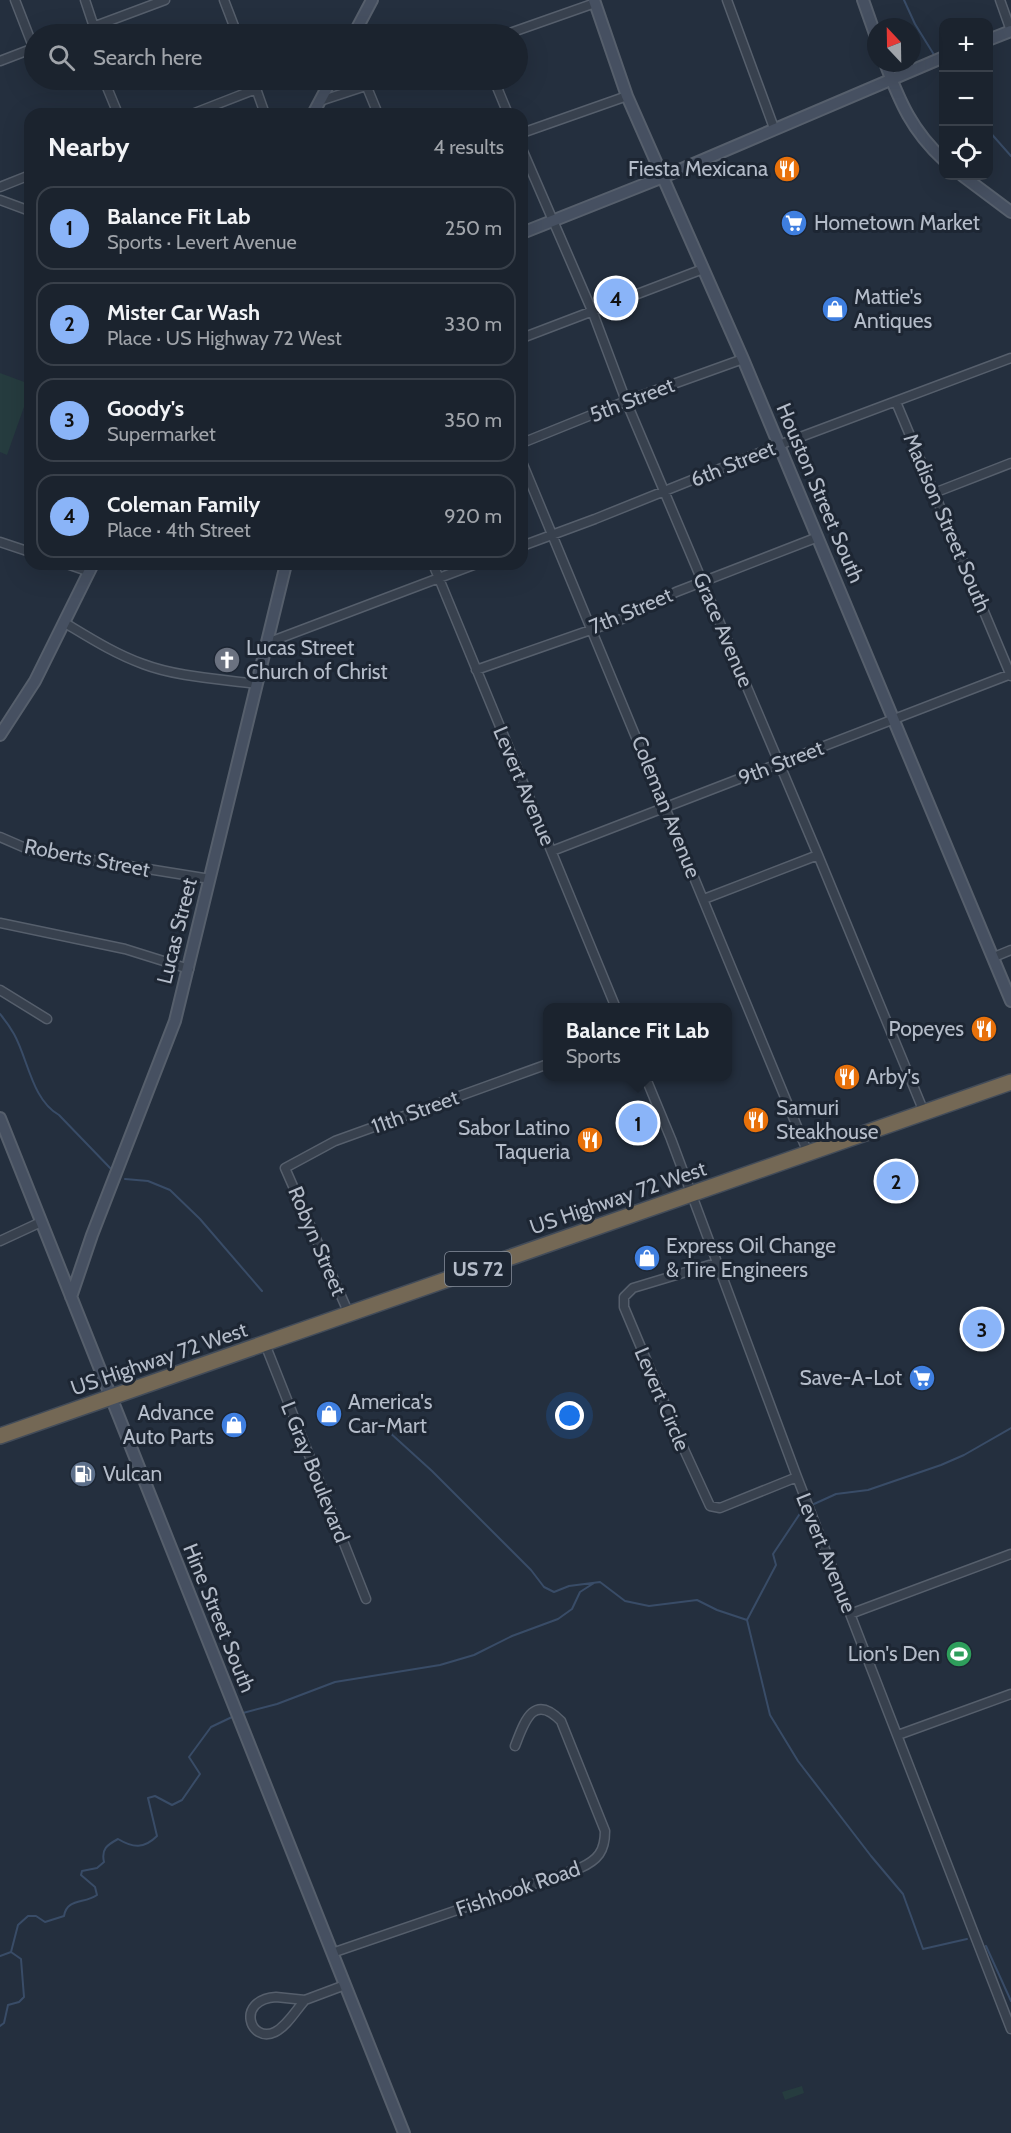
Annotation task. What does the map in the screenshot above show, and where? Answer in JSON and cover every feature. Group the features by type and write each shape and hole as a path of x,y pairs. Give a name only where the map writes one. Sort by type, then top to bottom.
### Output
{"highway":[{"name":"US Highway 72 West","path":"0,1436 1011,1082"}],"street":[{"path":"15,0 24,24"},
{"path":"85,0 90,24"},
{"path":"108,24 165,0"},
{"path":"224,0 233,24"},
{"path":"359,24 372,0"},
{"path":"727,0 774,128"},
{"path":"863,0 869,18"},
{"path":"993,38 1011,31 1000,0"},
{"path":"528,26 594,1"},
{"name":"Houston Street South","path":"594,1 627,96 743,359 1011,1001"},
{"path":"0,61 24,52"},
{"path":"528,230 663,177 939,59"},
{"path":"889,72 908,119 939,155"},
{"path":"108,90 116,108"},
{"path":"207,108 253,90"},
{"path":"256,90 263,108"},
{"path":"316,108 326,90"},
{"path":"320,101 348,90"},
{"path":"368,90 375,108"},
{"path":"498,90 505,108"},
{"path":"528,131 627,96"},
{"name":"Grace Avenue","path":"528,164 593,313 626,401 924,1112"},
{"path":"0,187 24,177"},
{"path":"968,180 1011,212"},
{"path":"0,200 24,209"},
{"path":"528,337 703,269"},
{"name":"6th Street","path":"528,544 779,445 1011,358"},
{"name":"5th Street","path":"528,440 743,359"},
{"name":"Madison Street South","path":"896,402 1011,675"},
{"path":"934,493 1011,463"},
{"name":"Coleman Avenue","path":"528,476 808,1153"},
{"name":"7th Street","path":"476,670 622,619 676,592 818,537"},
{"path":"0,542 24,550"},
{"path":"0,735 35,681 91,570"},
{"name":"Lucas Street","path":"71,1297 92,1235 168,1042 189,969 285,570"},
{"name":"Levert Avenue","path":"436,570 614,1003"},
{"path":"267,643 460,570"},
{"path":"65,623 105,648 142,664 162,670 257,684"},
{"name":"9th Street","path":"552,851 1011,675"},
{"name":"Roberts Street","path":"0,837 30,850 210,879"},
{"path":"704,899 818,855"},
{"path":"0,923 125,949 189,969"},
{"path":"994,957 1011,950"},
{"path":"0,990 47,1019"},
{"name":"11th Street","path":"285,1168 335,1141 543,1066"},
{"name":"Levert Avenue","path":"647,1081 671,1139 796,1478 1011,2029"},
{"name":"Hine Street South","path":"0,1118 404,2133"},
{"name":"Robyn Street","path":"285,1168 349,1314"},
{"path":"0,1241 41,1222"},
{"name":"Levert Circle","path":"716,1263 633,1288 624,1296 625,1309 677,1435 710,1506 720,1508 796,1478"},
{"name":"L Gray Boulevard","path":"265,1344 366,1599"},
{"path":"850,1614 1011,1554"},
{"path":"898,1735 1011,1694"},
{"name":"Fishhook Road","path":"332,1953 580,1868 597,1858 603,1850 605,1831 561,1721 554,1714 545,1710 535,1711 526,1716 515,1746"},
{"path":"305,2000 274,2032 265,2034 255,2030 250,2021 250,2011 257,2002 266,1998 305,2000 345,1985"}],"green space":[{"path":"0,373 24,382 24,407 7,455 0,452"},
{"path":"802,2086 804,2093 785,2100 782,2092"}],"waterway":[{"path":"904,0 915,24 936,58"},
{"path":"993,136 1011,156"},
{"path":"0,1014 14,1034 43,1100 113,1171"},
{"path":"125,1179 148,1181 170,1190 200,1219 262,1291"},
{"path":"377,1421 432,1471 531,1570 544,1587 554,1592 569,1586 600,1582 625,1601 649,1606 697,1600 717,1610 747,1620"},
{"path":"814,1504 836,1494 868,1490 941,1465 964,1455 1011,1428"},
{"path":"801,1512 773,1554 776,1565 747,1620 770,1715 798,1761 903,1894 923,1949 967,1939"},
{"path":"243,1713 277,1704 335,1682 440,1665 474,1655 512,1636 558,1619 572,1609 580,1592 594,1583"},
{"path":"11,1952 18,1925 28,1916 36,1916 45,1922 64,1916 72,1904 97,1895 95,1887 81,1875 82,1871 97,1868 104,1862 103,1854 108,1845 118,1839 138,1846 148,1843 157,1836 148,1798 155,1796 172,1805 182,1800 200,1774 189,1757 211,1727 232,1717"},
{"path":"986,1946 1011,2001"},
{"path":"0,1956 11,1952"},
{"path":"0,2026 4,2023 8,2005 19,2002 24,1997 21,1959 11,1952"}],"place":[{"name":"Fiesta Mexicana","path":"787,169"},
{"name":"Hometown Market","path":"794,223"},
{"name":"Coleman Family","path":"616,298"},
{"name":"Mattie's Antiques","path":"835,309"},
{"name":"Lucas Street Church of Christ","path":"227,660"},
{"name":"Popeyes","path":"984,1029"},
{"name":"Arby's","path":"847,1077"},
{"name":"Samuri Steakhouse","path":"756,1120"},
{"name":"Balance Fit Lab","path":"638,1123"},
{"name":"Sabor Latino Taqueria","path":"590,1140"},
{"name":"Mister Car Wash","path":"896,1181"},
{"name":"Express Oil Change & Tire Engineers","path":"647,1258"},
{"name":"Goody's","path":"982,1329"},
{"name":"Save-A-Lot","path":"922,1378"},
{"name":"America's Car-Mart","path":"329,1414"},
{"name":"Advance Auto Parts","path":"234,1425"},
{"name":"Vulcan","path":"83,1474"},
{"name":"Lion's Den","path":"959,1654"}]}
